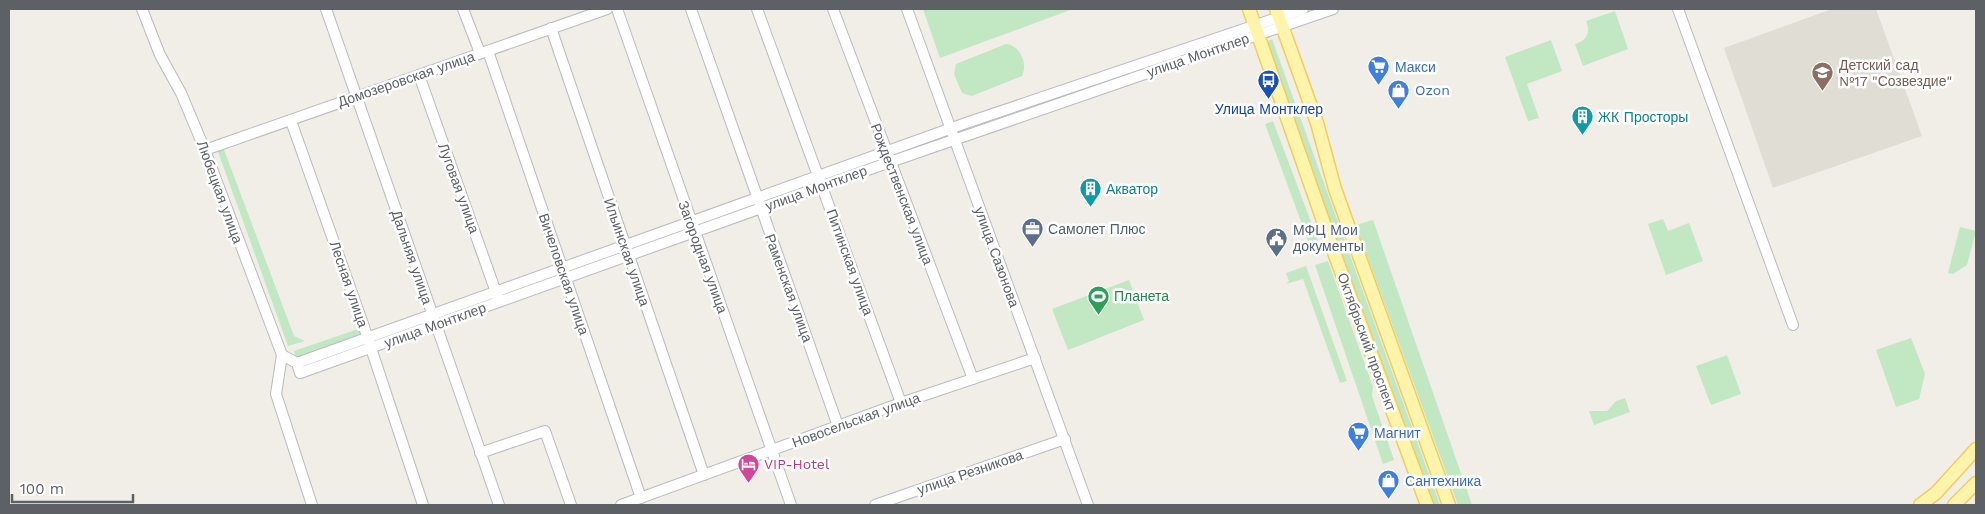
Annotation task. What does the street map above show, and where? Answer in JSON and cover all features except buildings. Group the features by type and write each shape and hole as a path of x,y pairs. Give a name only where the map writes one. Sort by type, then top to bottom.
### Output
{"main road":[{"name":"Октябрьский проспект","path":"1249,9 1335,255 1427,505"},
{"name":"Октябрьский проспект","path":"1279,17 1317,122 1335,188 1449,505"},
{"path":"1920,505 1936,493 1976,448"},
{"path":"1954,505 1976,482"}],"street":[{"name":"Любецкая улица","path":"142,9 160,55 181,93 205,150 282,356 280,379 276,394 312,505"},
{"name":"Вичеловская улица","path":"463,9 484,52 564,272 641,498"},
{"name":"Домозеровская улица","path":"205,150 607,9"},
{"name":"Загородная улица","path":"617,9 791,505"},
{"name":"Раменская улица","path":"691,9 838,426"},
{"name":"Питинская улица","path":"758,9 901,403"},
{"name":"Рождественская улица","path":"833,9 973,379"},
{"name":"улица Сазонова","path":"907,9 1066,439 1088,505"},
{"name":"улица Монтклер","path":"692,227 757,198 819,176 888,157 1257,30 1279,17 1303,9"},
{"name":"улица Монтклер","path":"1279,17 1333,9"},
{"path":"1678,9 1793,325"},
{"name":"Дальняя улица","path":"326,11 499,505"},
{"name":"Ильинская улица","path":"551,28 704,475"},
{"name":"Луговая улица","path":"418,75 498,296"},
{"name":"Лесная улица","path":"291,120 368,337 370,348 423,505"},
{"name":"улица Монтклер","path":"299,368 368,337 434,319 692,227 760,209 823,186 888,157"},
{"name":"улица Монтклер","path":"299,368 370,348 434,319"},
{"path":"282,356 299,368"},
{"name":"Новосельская улица","path":"621,505 901,403 1035,358"},
{"path":"480,453 544,431 571,505"},
{"name":"улица Резникова","path":"875,505 1066,439"}],"shaded area":[{"name":"Детский сад №17 \"Созвездие\"","path":"1832,9 1876,9 1922,136 1773,188 1724,48"}],"green space":[{"path":"923,9 1073,9 940,58"},
{"path":"1615,11 1628,49 1583,66 1575,44 1587,36 1586,21"},
{"path":"1272,39 1440,505 1431,505 1265,42"},
{"path":"1551,40 1562,71 1527,84 1539,118 1528,121 1505,57"},
{"path":"1006,44 1019,51 1022,56 1024,71 1022,76 972,96 962,93 954,74 956,64"},
{"path":"1273,121 1322,251 1313,254 1265,124"},
{"path":"223,147 294,336 305,341 288,346 217,149"},
{"path":"1663,219 1668,231 1689,223 1703,261 1666,275 1648,224"},
{"path":"1373,220 1472,505 1458,505 1356,225"},
{"path":"1960,227 1976,231 1967,265 1953,274 1948,273"},
{"path":"1328,261 1373,387 1372,396 1394,460 1383,464 1315,265"},
{"path":"1306,266 1347,381 1340,383 1303,279 1286,284 1289,281 1286,273"},
{"name":"Планета","path":"1129,280 1144,320 1068,350 1052,309"},
{"path":"361,328 360,336 296,359 294,351"},
{"path":"1911,338 1925,374 1919,399 1896,407 1876,350"},
{"path":"1727,355 1741,394 1711,405 1696,366"},
{"path":"1625,398 1630,412 1594,425 1589,411 1607,411 1616,401"}],"place":[{"name":"Макси","path":"1379,86"},
{"name":"Детский сад №17 \"Созвездие\"","path":"1823,92"},
{"name":"Улица Монтклер","path":"1269,100"},
{"name":"Ozon","path":"1399,109"},
{"name":"ЖК Просторы","path":"1582,136"},
{"name":"Акватор","path":"1090,208"},
{"name":"Самолет Плюс","path":"1032,248"},
{"name":"МФЦ Мои документы","path":"1277,257"},
{"name":"Планета","path":"1098,315"},
{"name":"Магнит","path":"1358,452"},
{"name":"VIP-Hotel","path":"748,483"},
{"name":"Сантехника","path":"1389,500"}]}
